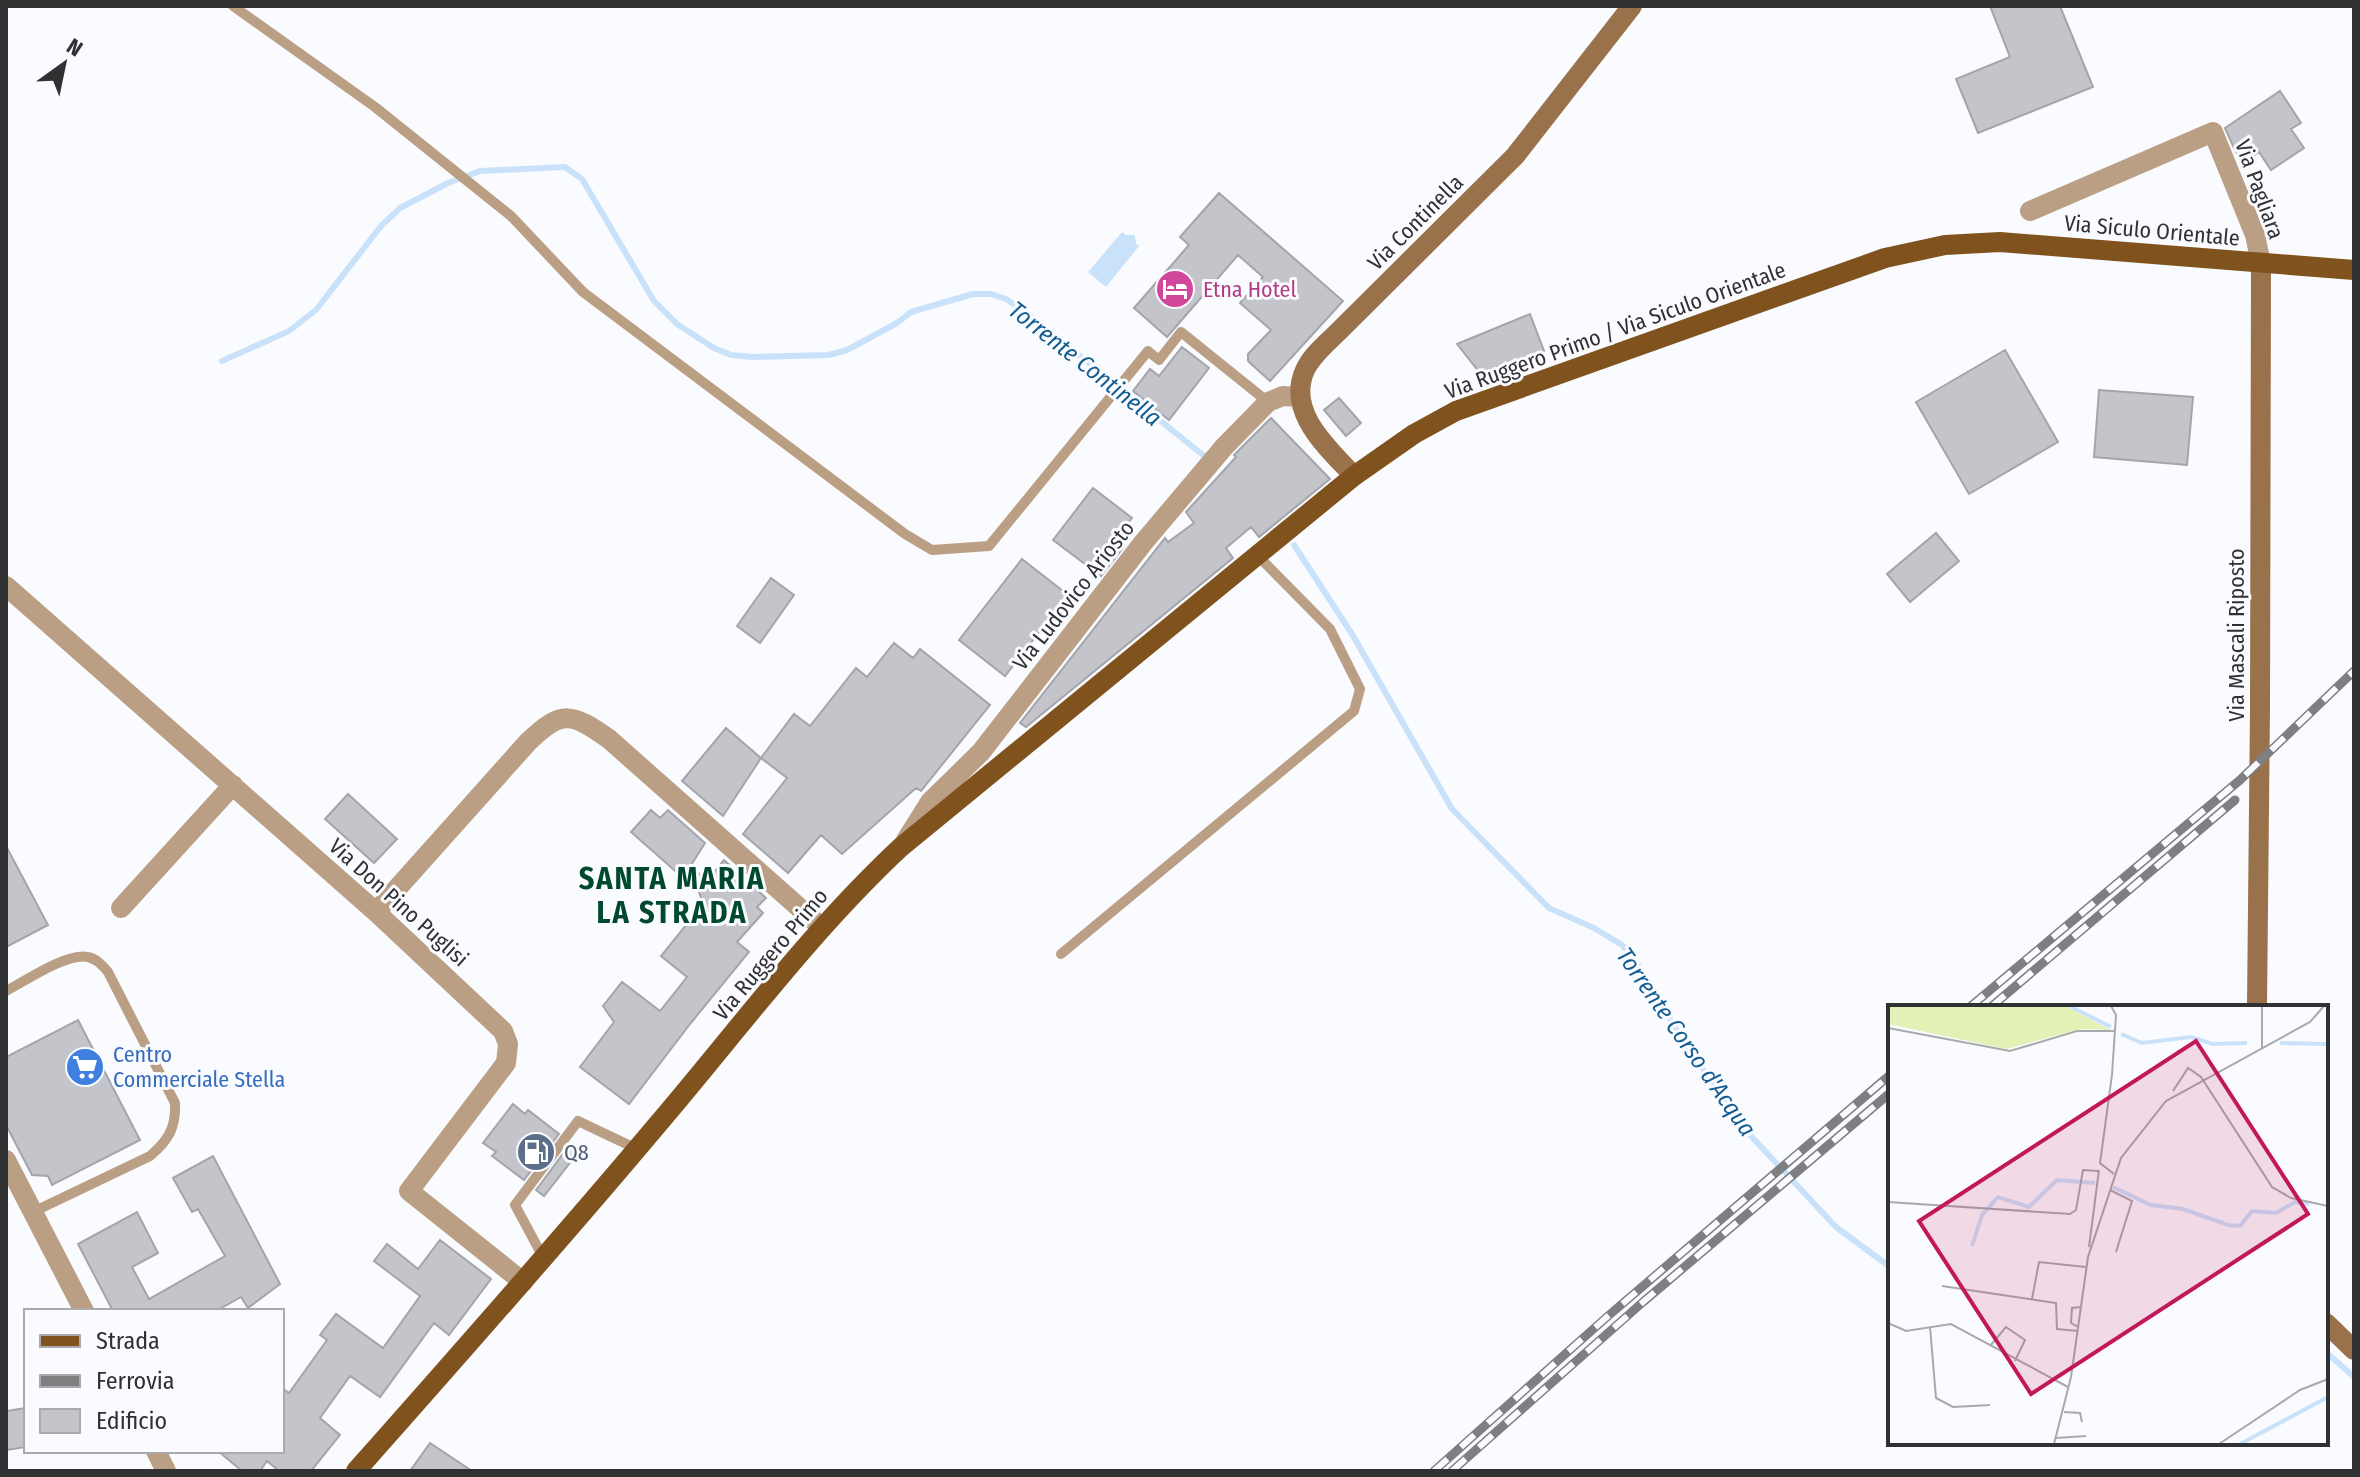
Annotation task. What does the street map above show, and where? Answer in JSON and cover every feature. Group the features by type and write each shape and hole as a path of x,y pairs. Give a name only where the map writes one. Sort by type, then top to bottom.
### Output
{"main road":[{"name":"Via Siculo Orientale","path":"1945,245 2000,242 2354,270"},
{"name":"Via Ruggero Primo / Via Siculo Orientale","path":"1285,533 1354,476 1414,434 1456,411 1885,258 1945,245"},
{"name":"Via Ruggero Primo","path":"356,1471 544,1259 821,927 901,847 1285,533"}],"street":[{"name":"Via Continella","path":"1300,397 1302,380 1311,360 1515,156 1632,6"},
{"name":"Via Pagliara","path":"2030,211 2213,132 2255,235 2261,263"},
{"name":"Via Mascali Riposto","path":"2257,1005 2261,263"},
{"path":"1268,402 1283,396 1300,397 1307,419 1318,437 1354,476"},
{"name":"Via Ludovico Ariosto","path":"901,847 930,802 981,752 1143,543 1224,447 1268,402"},
{"name":"Via Don Pino Puglisi","path":"6,586 376,912 503,1031 508,1044 506,1063 409,1191 523,1282"},
{"path":"376,912 528,742 546,725 561,717 584,721 609,739 821,927"},
{"path":"121,908 233,785"},
{"path":"6,1160 83,1309"},
{"path":"2328,1325 2354,1350"},
{"path":"157,1453 166,1471"}],"lane":[{"path":"233,6 375,107 511,216 583,292 905,534 932,550 989,546 1148,351 1159,360 1181,332 1268,402"},
{"path":"1061,954 1354,711 1360,689 1330,629 1258,556"},
{"path":"6,991 71,957 85,956 99,961 108,972 175,1103 176,1119 172,1130 164,1144 150,1156 33,1212"},
{"path":"544,1259 515,1205 578,1121 637,1149"}],"water":[{"path":"1122,232 1135,235 1139,246 1106,287 1088,272"}],"building":[{"path":"1990,6 2060,6 2093,87 1978,133 1956,79 2010,57"},
{"path":"2280,91 2301,123 2291,129 2304,148 2271,170 2259,152 2243,163 2225,128"},
{"path":"1219,193 1343,301 1270,381 1248,361 1248,354 1271,330 1240,303 1263,277 1238,255 1167,337 1134,308 1189,245 1180,237"},
{"path":"1530,314 1544,351 1480,373 1457,344"},
{"path":"1182,347 1209,368 1169,420 1133,391 1150,369 1159,376"},
{"path":"2005,350 2058,442 1969,494 1916,402"},
{"path":"2099,390 2193,397 2187,465 2094,457"},
{"path":"1339,398 1361,423 1346,436 1324,410"},
{"path":"1271,418 1330,479 1259,537 1251,527 1226,548 1233,558 1026,727 1020,723 1165,538 1168,542 1194,523 1186,512 1236,457 1234,455"},
{"path":"1093,488 1132,518 1113,542 1123,548 1101,576 1053,540"},
{"path":"1936,533 1959,561 1910,602 1887,574"},
{"path":"1022,559 1068,595 1005,676 959,640"},
{"path":"771,578 794,595 760,643 737,626"},
{"path":"894,643 913,658 920,649 990,705 921,791 916,788 842,854 821,835 788,873 743,834 787,778 761,758 794,714 810,726 856,668 867,677"},
{"path":"726,728 761,758 723,816 682,781"},
{"path":"348,794 397,839 374,863 325,819"},
{"path":"651,810 660,818 668,810 705,843 690,867 708,880 724,860 766,898 757,907 763,913 737,942 749,952 629,1104 580,1067 614,1022 603,1006 622,982 660,1011 687,977 661,956 703,904 699,892 631,832"},
{"path":"6,846 48,925 6,947"},
{"path":"78,1020 140,1140 52,1185 48,1176 32,1175 6,1125 6,1057"},
{"path":"513,1104 525,1114 528,1110 559,1134 524,1180 492,1156 496,1152 483,1143"},
{"path":"571,1143 580,1150 544,1196 536,1190"},
{"path":"213,1156 280,1284 248,1308 241,1297 220,1309 112,1309 78,1244 137,1212 158,1253 132,1267 149,1299 225,1256 198,1209 192,1212 173,1178"},
{"path":"440,1240 491,1279 449,1335 434,1323 380,1397 350,1376 320,1418 340,1435 311,1471 279,1471 267,1461 260,1471 242,1471 220,1453 284,1453 284,1389 289,1393 327,1340 320,1335 336,1314 383,1348 420,1296 374,1261 387,1244 418,1269"},
{"path":"24,1408 24,1447 6,1450 6,1411"},
{"path":"430,1443 472,1471 410,1471"}],"waterway":[{"name":"Torrente Continella","path":"222,361 289,331 316,310 381,226 400,208 448,183 480,171 565,167 582,179 654,301 677,324 714,348 731,355 753,357 829,355 847,350 911,312 973,294 991,294 1006,299 1024,311 1203,455"},
{"name":"Torrente Corso d'Acqua","path":"1294,545 1352,634 1452,809 1549,908 1594,928 1622,945 1633,957 1686,1046 1751,1136 1836,1227 1888,1266"},
{"path":"2328,1354 2354,1377"}],"railway":[{"path":"1972,1005 2240,780 2354,671"},
{"path":"1993,1005 2235,800"},
{"path":"1434,1471 1608,1316 1888,1077"},
{"path":"1452,1471 1643,1302 1888,1095"}],"place":[{"name":"Etna Hotel","path":"1175,289"},
{"name":"Centro Commerciale Stella","path":"85,1067"},
{"name":"Q8","path":"536,1152"}],"district":[{"name":"SANTA MARIA LA STRADA","path":"672,896"}]}
